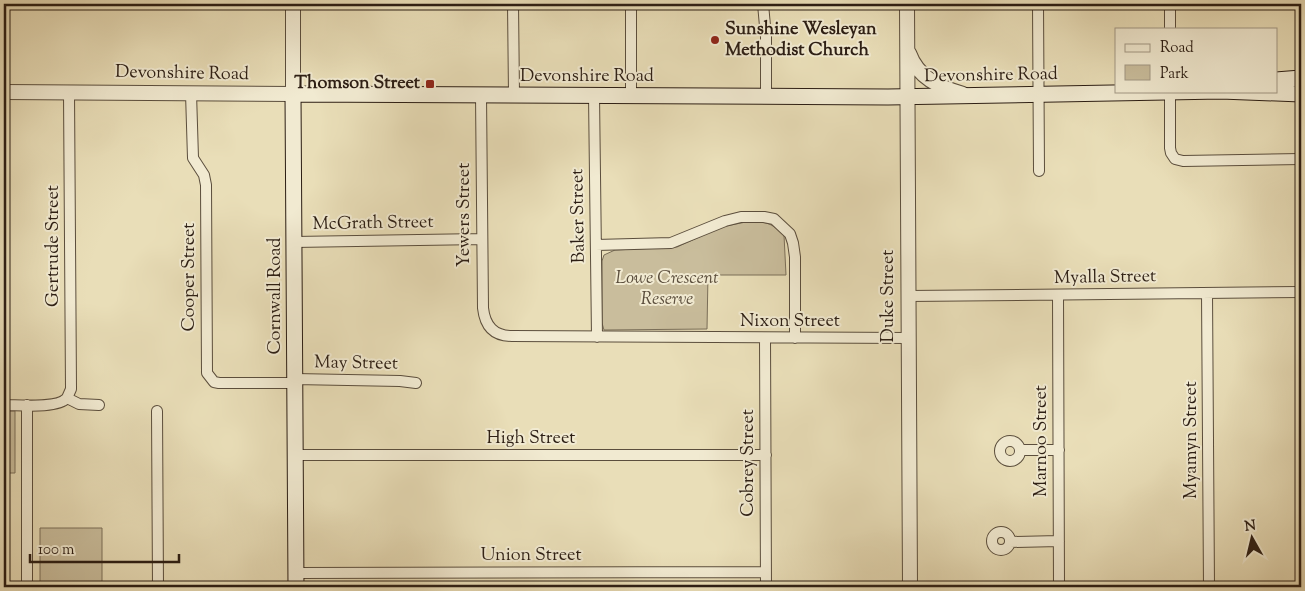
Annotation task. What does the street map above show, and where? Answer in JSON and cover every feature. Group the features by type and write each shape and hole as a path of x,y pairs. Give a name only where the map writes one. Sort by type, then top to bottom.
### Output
{"main road":[{"path":"1278,80 1301,78"},
{"name":"Devonshire Road","path":"293,94 906,96 1115,92"},
{"name":"Devonshire Road","path":"1248,92 1301,94"},
{"name":"Cornwall Road","path":"293,94 296,580"}],"street":[{"name":"Cornwall Road","path":"293,4 293,94"},
{"path":"513,4 514,95"},
{"path":"631,4 631,95"},
{"path":"763,4 765,18 766,96"},
{"name":"Duke Street","path":"907,4 910,587"},
{"path":"1038,4 1040,171"},
{"path":"1170,4 1170,28"},
{"path":"907,48 912,60 921,73 946,89 967,95"},
{"name":"Devonshire Road","path":"4,92 293,94"},
{"name":"Gertrude Street","path":"68,398 71,389 69,92"},
{"path":"1170,92 1170,148 1175,159 1183,161 1301,159"},
{"name":"Cooper Street","path":"191,93 193,158 204,175 206,185 207,373 214,382 219,383 295,381"},
{"name":"Yewers Street","path":"481,95 484,317 486,323 493,331"},
{"name":"Baker Street","path":"594,95 597,336"},
{"path":"596,245 671,243 725,221 753,216 774,219 790,234 793,243 795,264 795,338"},
{"name":"McGrath Street","path":"294,242 482,239"},
{"name":"Myalla Street","path":"908,296 1301,292"},
{"name":"Myamyn Street","path":"1207,293 1209,587"},
{"name":"Marnoo Street","path":"1058,294 1059,587"},
{"name":"Nixon Street","path":"493,331 504,336 908,338"},
{"name":"Cobrey Street","path":"765,338 766,587"},
{"name":"May Street","path":"295,381 400,381 416,383"},
{"path":"4,405 55,405 64,402 68,398 80,404 99,405"},
{"path":"27,405 27,587"},
{"path":"157,411 158,587"},
{"path":"1020,450 1059,450"},
{"name":"High Street","path":"296,456 766,455"},
{"path":"1010,542 1059,540"},
{"name":"Union Street","path":"296,580 766,572"}],"green space":[{"name":"Lowe Crescent Reserve","path":"746,222 767,223 784,235 786,275 708,275 707,329 604,330 602,323 602,261 604,255 615,250 677,247 721,227"},
{"path":"4,411 15,411 15,473 4,473"},
{"path":"40,528 102,528 102,587 40,587"}],"place":[{"name":"Sunshine Wesleyan Methodist Church","path":"715,40"},
{"name":"Thomson Street","path":"430,84"}]}
